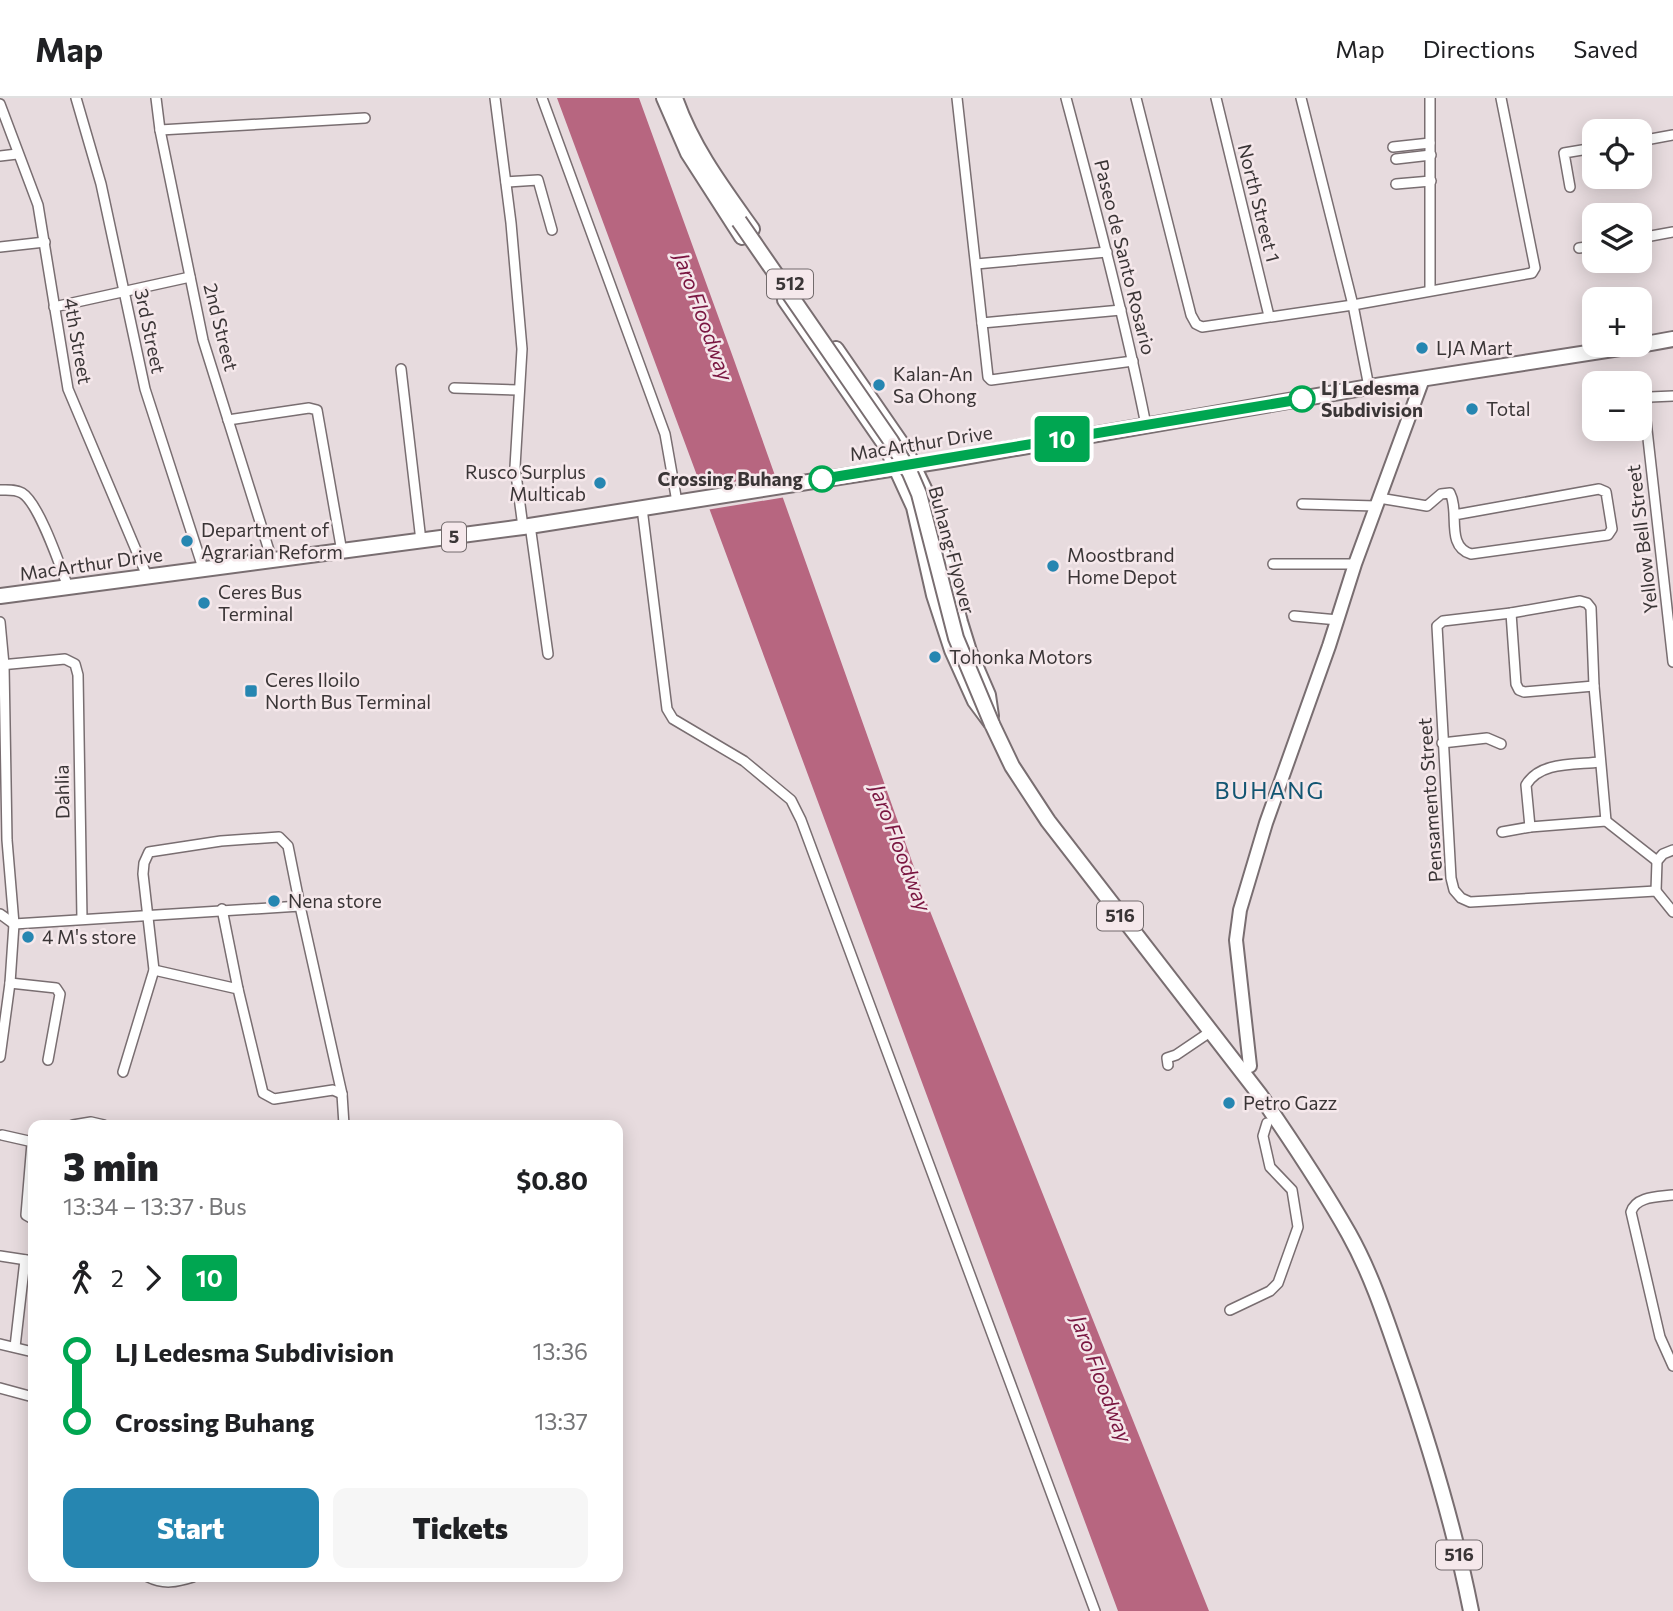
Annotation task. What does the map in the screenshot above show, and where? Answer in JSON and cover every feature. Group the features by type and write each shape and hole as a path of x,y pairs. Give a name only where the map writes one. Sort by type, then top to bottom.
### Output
{"main road":[{"name":"512","path":"664,98 688,153 900,440 914,464"},
{"name":"512","path":"675,98 696,147 727,204 886,446 895,467"},
{"name":"Buhang Flyover","path":"727,204 891,441 910,473 919,494 956,638 992,724"},
{"name":"MacArthur Drive","path":"1652,343 1673,340"},
{"name":"MacArthur Drive","path":"0,596 342,552 642,509 1582,354"},
{"path":"877,434 882,444 881,452 870,471 899,484 909,493"},
{"path":"900,440 915,451 940,460 929,481 929,496"},
{"name":"516","path":"914,464 929,496 960,622 988,695 992,724"},
{"name":"516","path":"895,467 914,507 934,595 951,650 975,701 992,724 1013,766 1048,821 1263,1099 1297,1148 1349,1235 1371,1280 1433,1461 1461,1562 1471,1611"},
{"path":"1250,1066 1250,1074 1267,1111 1267,1123"}],"street":[{"name":"3rd Street","path":"76,98 101,184 145,389 203,568"},
{"name":"2nd Street","path":"156,98 160,130 203,340 272,560"},
{"path":"495,98 523,349 515,467 548,654"},
{"path":"541,98 665,434 680,502"},
{"path":"957,98 987,373 991,380 1133,361"},
{"name":"Paseo de Santo Rosario","path":"1066,98 1107,252 1146,425"},
{"path":"1136,98 1191,316 1196,324 1202,327 1353,305 1528,274 1535,268 1501,98"},
{"name":"North Street 1","path":"1216,98 1269,316"},
{"path":"1301,98 1353,305 1369,387"},
{"path":"1430,98 1430,290"},
{"name":"4th Street","path":"0,104 38,205 68,389 147,576"},
{"path":"160,130 365,118"},
{"path":"1652,139 1673,135"},
{"path":"1393,148 1430,143"},
{"path":"1570,187 1564,153 1582,150"},
{"path":"0,156 17,154"},
{"path":"1396,159 1431,155"},
{"path":"506,182 538,180 552,230"},
{"path":"1396,184 1431,181"},
{"path":"1652,236 1673,232"},
{"path":"0,247 45,242"},
{"path":"976,264 1107,252"},
{"path":"54,307 190,277"},
{"path":"982,323 1121,310"},
{"path":"401,369 421,541"},
{"path":"1250,1066 1238,967 1236,925 1266,822 1338,620 1355,564 1423,379"},
{"path":"454,388 519,390"},
{"name":"Yellow Bell Street","path":"1673,396 1650,397 1644,403 1672,630 1673,662"},
{"path":"228,420 309,408 317,410 342,552"},
{"path":"0,490 12,489 22,493 36,509 68,587"},
{"path":"1302,504 1377,502 1428,510 1441,494 1450,493 1453,498 1454,515 1457,544 1461,550 1471,554 1608,535 1612,529 1606,492 1600,489 1454,515"},
{"path":"642,509 667,709 673,719 744,761 791,800 801,820 1095,1611"},
{"path":"1273,564 1355,564"},
{"path":"1594,686 1524,692 1519,690 1516,684 1511,613 1580,601 1591,608 1594,686 1606,821"},
{"name":"Pensamento Street","path":"1511,613 1443,621 1437,626 1442,743 1454,890 1461,898 1470,902 1656,891"},
{"path":"1294,616 1338,620"},
{"path":"0,622 7,840 14,924 10,983 0,1057"},
{"name":"Dahlia","path":"2,665 65,659 75,664 78,689 82,919"},
{"path":"1442,743 1488,738 1501,744"},
{"path":"1530,827 1526,785 1535,772 1544,768 1600,762"},
{"path":"1502,832 1606,821 1657,861"},
{"path":"123,1072 153,970 143,874 149,852 258,837 279,837 288,846 342,1094 344,1120"},
{"path":"1673,850 1663,854 1657,861 1656,891 1673,912"},
{"path":"0,914 14,924 300,906"},
{"path":"222,909 238,989 264,1093 274,1099 333,1090 342,1094"},
{"path":"153,970 238,989"},
{"path":"10,983 57,988 60,994 48,1060"},
{"path":"1168,1066 1167,1058 1210,1032"},
{"path":"1230,1310 1270,1291 1278,1283 1298,1227 1292,1190 1269,1167 1263,1136 1267,1123"},
{"path":"2,1135 28,1141"},
{"path":"1673,1195 1642,1200 1635,1203 1631,1212 1660,1337 1673,1366"},
{"path":"0,1256 28,1260"},
{"path":"15,1347 28,1266"},
{"path":"0,1344 28,1351"},
{"path":"0,1388 28,1396"},
{"path":"159,1582 178,1582"}],"water":[{"name":"Jaro Floodway","path":"557,98 639,98 926,901 1209,1611 1118,1611"}],"pier":[{"path":"778,474 786,497 706,510 698,488"}],"bus line":[{"name":"10","path":"822,479 1302,399"}],"place":[{"name":"LJA Mart","path":"1422,348"},
{"name":"Kalan-An Sa Ohong","path":"879,385"},
{"name":"LJ Ledesma Subdivision","path":"1302,399"},
{"name":"Total","path":"1472,409"},
{"name":"Crossing Buhang","path":"822,479"},
{"name":"Rusco Surplus Multicab","path":"600,483"},
{"name":"Department of Agrarian Reform","path":"187,541"},
{"name":"Moostbrand Home Depot","path":"1053,566"},
{"name":"Ceres Bus Terminal","path":"204,603"},
{"name":"Tohonka Motors","path":"935,657"},
{"name":"Ceres Iloilo North Bus Terminal","path":"251,691"},
{"name":"Nena store","path":"274,901"},
{"name":"4 M's store","path":"28,937"},
{"name":"Petro Gazz","path":"1229,1103"}],"district":[{"name":"BUHANG","path":"1270,791"}]}
